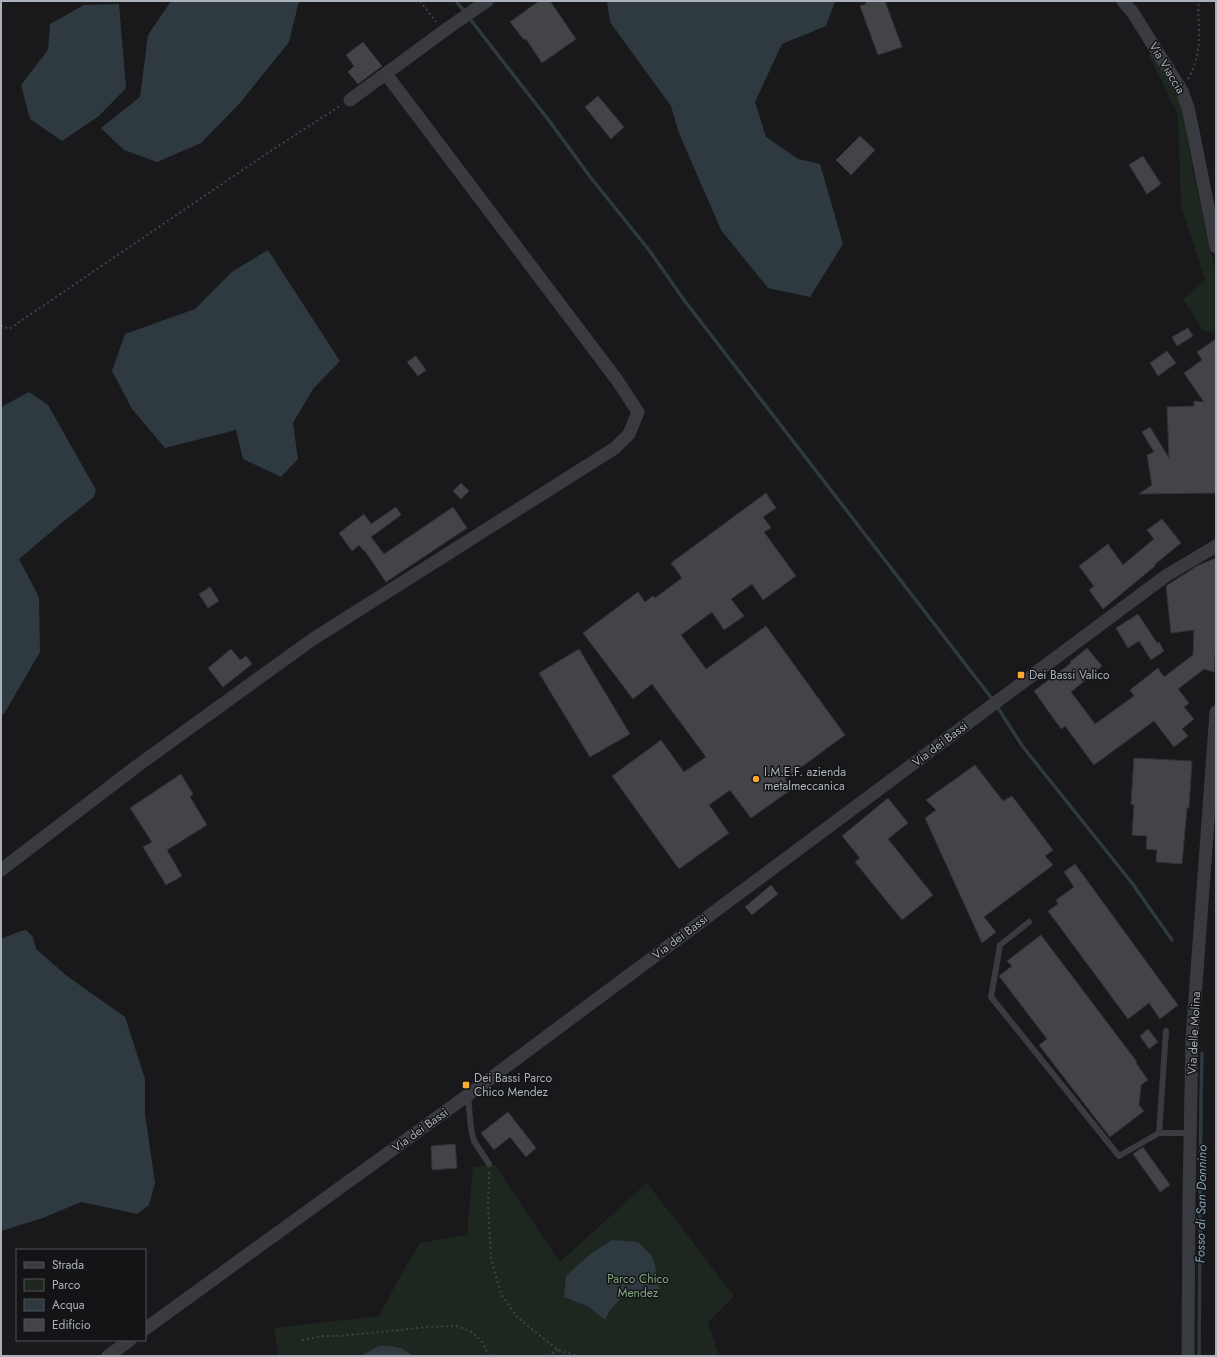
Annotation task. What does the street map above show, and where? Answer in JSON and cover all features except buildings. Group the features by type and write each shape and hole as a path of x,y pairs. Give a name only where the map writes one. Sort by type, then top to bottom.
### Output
{"street":[{"name":"Via Viaccia","path":"1123,1 1133,13 1182,91 1210,189"},
{"path":"350,100 445,29 485,2"},
{"path":"1,870 137,766 313,639 615,448 629,434 638,412 617,380 386,74"},
{"path":"1210,189 1216,247"},
{"name":"Via dei Bassi","path":"146,1328 468,1095 1168,575 1216,546"},
{"name":"Via delle Molina","path":"1188,1356 1192,1039 1216,712"},
{"path":"108,1356 129,1341"}],"lane":[{"path":"1029,922 1000,945 992,997 1119,1156 1160,1133 1190,1133"},
{"path":"1160,1133 1166,1030"},
{"path":"468,1095 471,1129 474,1141 489,1164"}],"path":[{"path":"420,1 445,29"},
{"path":"1182,91 1195,68 1199,52 1198,6 1200,1"},
{"path":"1,325 9,328 272,150 350,100"},
{"path":"489,1164 488,1204 490,1258 501,1294 517,1317 558,1350 578,1356"},
{"path":"302,1340 324,1336 340,1336 427,1327 457,1326 472,1332 482,1342 488,1356"},
{"path":"548,1356 558,1350"}],"green space":[{"path":"1155,52 1178,95 1185,121 1192,166 1208,241 1216,271 1216,330 1212,332 1203,330 1183,299 1205,280 1181,205 1178,115 1149,55"},
{"name":"Parco Chico Mendez","path":"495,1165 560,1262 647,1183 734,1296 708,1322 718,1353 721,1356 279,1356 274,1328 379,1316 420,1243 467,1235 473,1167"}],"water":[{"path":"171,1 299,1 289,42 240,103 201,143 157,162 124,150 101,128 140,97 148,35"},
{"path":"607,1 835,1 826,26 782,44 755,102 766,137 798,159 820,164 843,244 810,297 768,288 721,230 679,133 671,106 610,22"},
{"path":"119,4 126,88 99,116 62,141 30,119 21,85 48,50 50,24 84,5"},
{"path":"268,250 340,361 313,389 293,423 298,459 281,477 243,459 236,430 165,448 132,409 112,371 125,334 195,309 233,271"},
{"path":"29,392 48,405 96,490 94,497 19,559 39,597 40,652 4,714 1,714 1,407"},
{"path":"26,930 33,937 36,949 67,976 125,1017 145,1079 145,1114 155,1183 149,1205 137,1214 81,1202 43,1218 1,1231 1,939"},
{"path":"612,1240 638,1242 651,1255 655,1265 660,1292 629,1290 610,1310 605,1320 589,1307 564,1297 566,1276 589,1255"},
{"path":"379,1346 397,1347 405,1350 413,1356 360,1356"}],"waterway":[{"path":"456,1 550,122 591,178 649,250 684,300 993,700"},
{"path":"996,705 1023,747 1132,883 1172,940"},
{"name":"Fosso di San Donnino","path":"1199,1356 1202,1053"}],"place":[{"name":"Dei Bassi Valico","path":"1021,675"},
{"name":"I.M.E.F. azienda metalmeccanica","path":"756,779"},
{"name":"Dei Bassi Parco Chico Mendez","path":"466,1085"}]}
